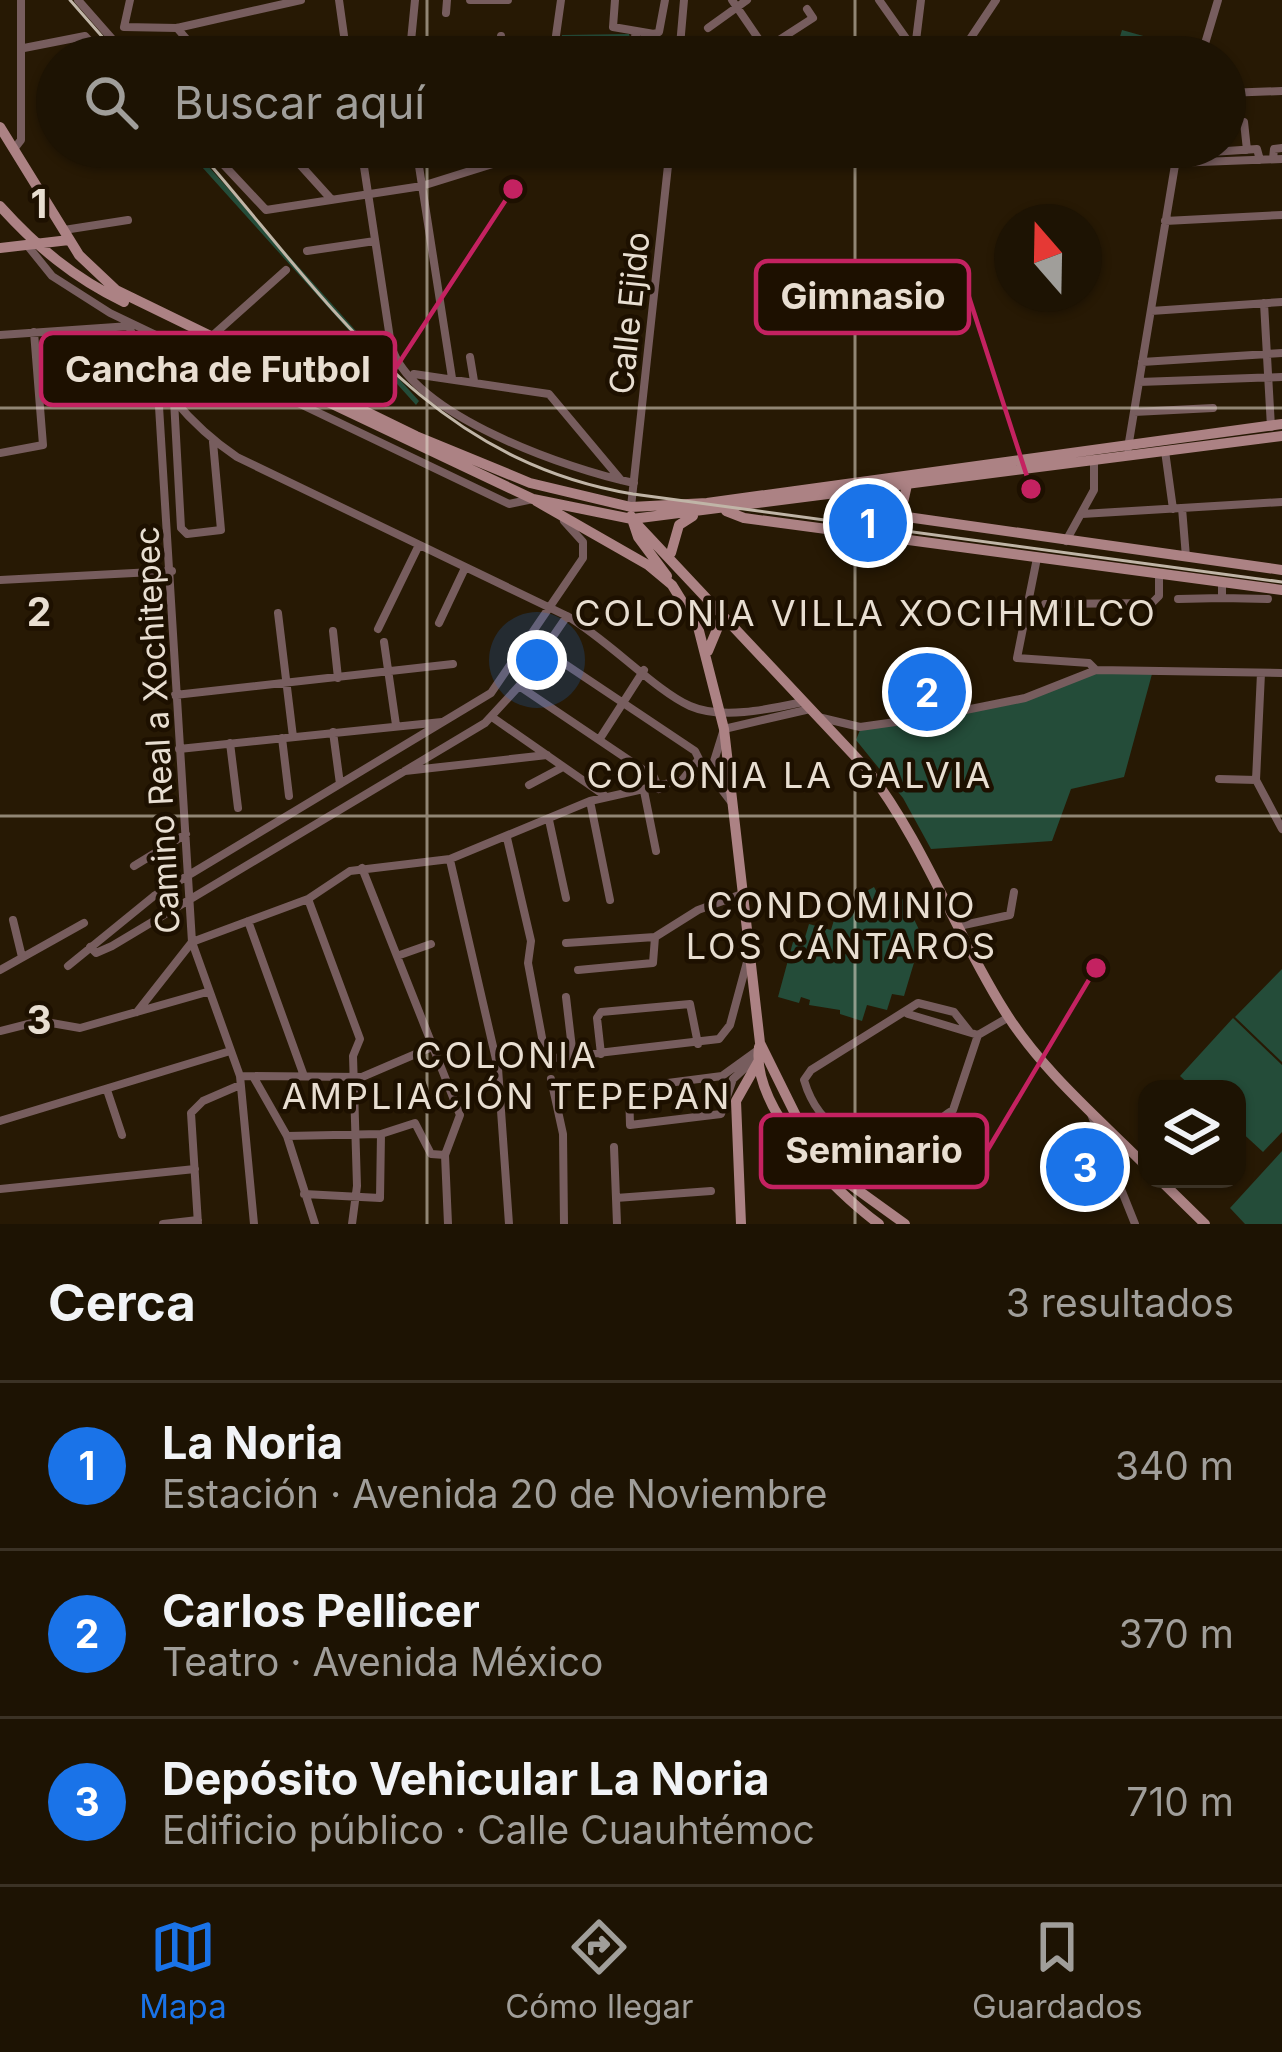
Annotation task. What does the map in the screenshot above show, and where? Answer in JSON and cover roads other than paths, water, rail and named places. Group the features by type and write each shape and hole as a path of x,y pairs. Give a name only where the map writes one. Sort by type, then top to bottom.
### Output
{"main road":[{"path":"1,132 67,235 116,290 416,436 530,483 631,513 907,485 1094,460 1128,449 1165,451 1277,431"},
{"path":"0,206 30,243 85,283 370,425 533,499 631,553 672,585"},
{"path":"0,248 67,235"},
{"path":"533,499 631,513 699,513 1277,431"},
{"path":"900,517 907,485"},
{"path":"853,488 874,508 900,517 1282,570"},
{"path":"723,509 744,518 1282,590"},
{"path":"631,513 896,806 1009,1017 1138,1158"},
{"path":"631,513 638,537 672,585 707,651 722,712 758,1053 789,1132 824,1174 879,1224"},
{"path":"671,556 679,525 699,513"},
{"path":"707,651 723,615"},
{"path":"758,1053 817,1151 870,1203 905,1224"},
{"path":"742,1224 736,1101 758,1053"},
{"path":"1168,1188 1205,1224"}],"street":[{"path":"14,149 21,140 21,0"},
{"path":"78,0 109,36"},
{"path":"113,36 124,27 130,0"},
{"path":"124,27 177,28 301,0"},
{"path":"339,0 344,36"},
{"path":"411,36 415,0"},
{"path":"446,13 447,0"},
{"path":"470,0 508,6"},
{"path":"556,36 561,0"},
{"path":"615,0 613,27 634,32 659,32 665,0"},
{"path":"681,36 684,0"},
{"path":"709,28 735,4 747,0"},
{"path":"879,0 903,36"},
{"path":"917,36 921,0"},
{"path":"972,36 996,0"},
{"path":"1207,36 1218,0"},
{"path":"735,4 757,36"},
{"path":"790,36 813,18 807,9"},
{"path":"177,28 184,36"},
{"path":"634,32 636,36"},
{"path":"24,48 36,46"},
{"path":"1246,92 1282,91"},
{"path":"1246,140 1247,149 1259,150 1260,160"},
{"path":"1246,160 1277,159 1274,149 1282,148"},
{"path":"226,168 261,208 271,210 422,186 480,168"},
{"path":"303,168 332,199"},
{"path":"364,168 393,353 412,374 484,430 529,454 634,483"},
{"path":"419,168 452,378"},
{"name":"Calle Ejido","path":"631,513 668,168"},
{"path":"1128,449 1173,168"},
{"path":"1165,221 1282,215"},
{"path":"67,235 128,220"},
{"path":"307,250 375,242"},
{"path":"30,243 38,265 131,325 509,504 533,499"},
{"path":"210,338 286,270"},
{"path":"1151,310 1282,302"},
{"path":"1264,303 1277,431"},
{"path":"0,335 131,325"},
{"path":"131,325 174,400 213,441 418,547 566,616 689,706 722,712 810,709 860,727 1025,698 1096,670 1282,673"},
{"path":"0,452 43,445 34,332"},
{"path":"52,332 58,389"},
{"path":"1142,362 1282,353"},
{"path":"115,360 145,356"},
{"path":"470,357 474,381"},
{"name":"Camino Real a Xochitepec","path":"157,374 192,942 240,1081"},
{"path":"412,374 550,394 622,481"},
{"path":"1139,382 1282,377"},
{"path":"174,400 181,528 187,534 218,532 222,526 213,441"},
{"path":"1134,412 1213,408"},
{"path":"1165,451 1186,557"},
{"path":"1065,542 1097,482 1094,460"},
{"path":"1082,514 1282,502"},
{"path":"68,966 154,896 491,693 585,552 561,518"},
{"path":"378,629 418,547"},
{"path":"1037,558 1017,658 1089,662 1096,670"},
{"path":"439,623 465,568"},
{"path":"0,580 172,571"},
{"path":"1045,604 1152,603 1159,596 1159,574"},
{"path":"1222,582 1222,598"},
{"path":"1178,599 1268,598"},
{"path":"289,796 287,684 279,616 296,618"},
{"path":"90,947 96,953 112,946 161,912 492,717 566,616"},
{"path":"333,632 338,678"},
{"path":"384,642 396,725"},
{"path":"544,650 698,755 678,785"},
{"path":"176,695 453,664"},
{"path":"599,740 644,670"},
{"path":"1261,673 1256,780 1282,829"},
{"path":"519,686 654,777 659,788"},
{"path":"710,774 724,729 810,709"},
{"path":"492,717 605,796"},
{"path":"442,723 448,744"},
{"path":"179,748 442,723 461,736"},
{"path":"333,732 340,785"},
{"path":"230,743 238,808"},
{"path":"403,771 547,755"},
{"path":"529,785 563,767"},
{"path":"137,1012 192,942 308,899 362,868 450,859 605,796 678,785 710,774"},
{"path":"710,774 732,803"},
{"path":"1220,779 1256,780"},
{"path":"644,791 656,851"},
{"path":"590,801 610,900"},
{"path":"549,820 566,898"},
{"path":"134,866 186,834"},
{"path":"508,838 531,940 528,964 545,1056 573,1058 698,1044 725,1034 749,953"},
{"path":"450,859 498,1068 509,1224"},
{"path":"210,862 209,873 218,880"},
{"path":"362,868 461,1121 445,1156 448,1224"},
{"path":"959,926 1010,915 1014,892"},
{"path":"566,943 655,937 698,910 742,894"},
{"path":"154,896 161,912"},
{"path":"308,899 359,1032 352,1078 352,1224"},
{"path":"13,920 22,957"},
{"path":"248,921 304,1076"},
{"path":"0,970 84,923"},
{"path":"578,970 653,963 655,937"},
{"path":"397,956 431,944"},
{"path":"0,1031 40,1021 80,1028 206,992"},
{"path":"566,997 573,1058"},
{"path":"903,1151 847,1135 817,1109 806,1088 806,1075 925,1002 954,1012 974,1034"},
{"path":"601,1054 596,1018 602,1012 690,1004 698,1044"},
{"path":"908,1014 974,1034 1009,1017"},
{"path":"866,1138 878,1165 903,1151 958,1104 974,1034"},
{"path":"163,1224 198,1222 190,1122 202,1101 254,1078 352,1078 432,1047"},
{"path":"0,1120 227,1052"},
{"path":"758,1053 734,1079 721,1114 630,1125 628,1088 722,1076 758,1053"},
{"path":"254,1078 287,1136 315,1224"},
{"path":"551,1079 563,1134 564,1224"},
{"path":"240,1081 254,1224"},
{"path":"107,1090 122,1136"},
{"path":"1089,1109 1135,1224"},
{"path":"287,1136 381,1134 415,1123 431,1154 445,1156"},
{"path":"304,1194 382,1196 381,1134"},
{"path":"817,1151 847,1135"},
{"path":"614,1148 617,1224"},
{"path":"0,1189 195,1169"},
{"path":"616,1198 711,1190"}],"tram line":[{"path":"70,0 102,36"},
{"path":"213,168 384,363 437,408 494,446 559,475 633,494 1282,582"}],"place":[{"name":"Cancha de Futbol","path":"513,189"},
{"name":"Gimnasio","path":"1031,489"},
{"name":"La Noria","path":"868,523"},
{"name":"Carlos Pellicer","path":"927,692"},
{"name":"Seminario","path":"1096,968"},
{"name":"Depósito Vehicular La Noria","path":"1085,1167"}],"district":[{"name":"COLONIA VILLA XOCIHMILCO","path":"866,613"},
{"name":"COLONIA LA GALVIA","path":"790,775"},
{"name":"CONDOMINIO LOS CÁNTAROS","path":"842,926"},
{"name":"COLONIA AMPLIACIÓN TEPEPAN","path":"507,1076"}]}
